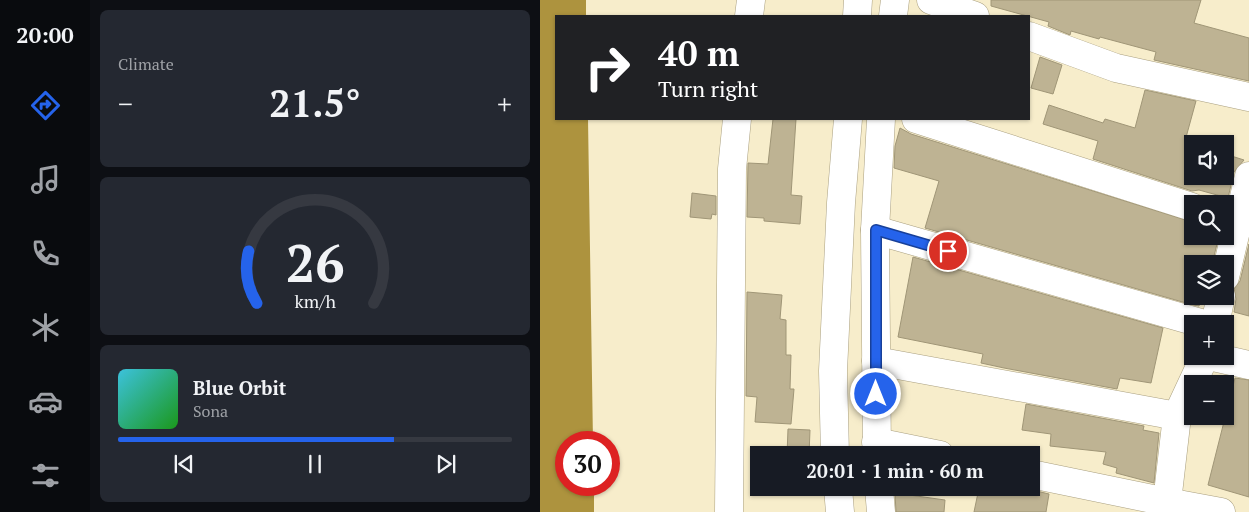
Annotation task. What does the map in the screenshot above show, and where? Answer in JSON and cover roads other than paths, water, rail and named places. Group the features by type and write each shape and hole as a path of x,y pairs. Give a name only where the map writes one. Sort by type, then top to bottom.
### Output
{"street":[{"path":"749,15 751,0"},
{"path":"857,15 858,0"},
{"path":"893,15 895,0"},
{"path":"931,0 972,15"},
{"path":"1030,36 1116,68 1249,97"},
{"path":"729,512 732,170 738,120"},
{"path":"835,446 833,370 840,203 848,120"},
{"path":"877,446 876,230 881,120"},
{"path":"919,120 1184,203"},
{"path":"1234,212 1249,176"},
{"path":"876,230 1184,318"},
{"path":"876,361 1177,416"},
{"path":"1234,362 1249,365"},
{"path":"1165,507 1177,416 1201,365"},
{"path":"1040,476 1165,507 1221,512"},
{"path":"839,496 840,512"},
{"path":"880,496 881,512"}]}
